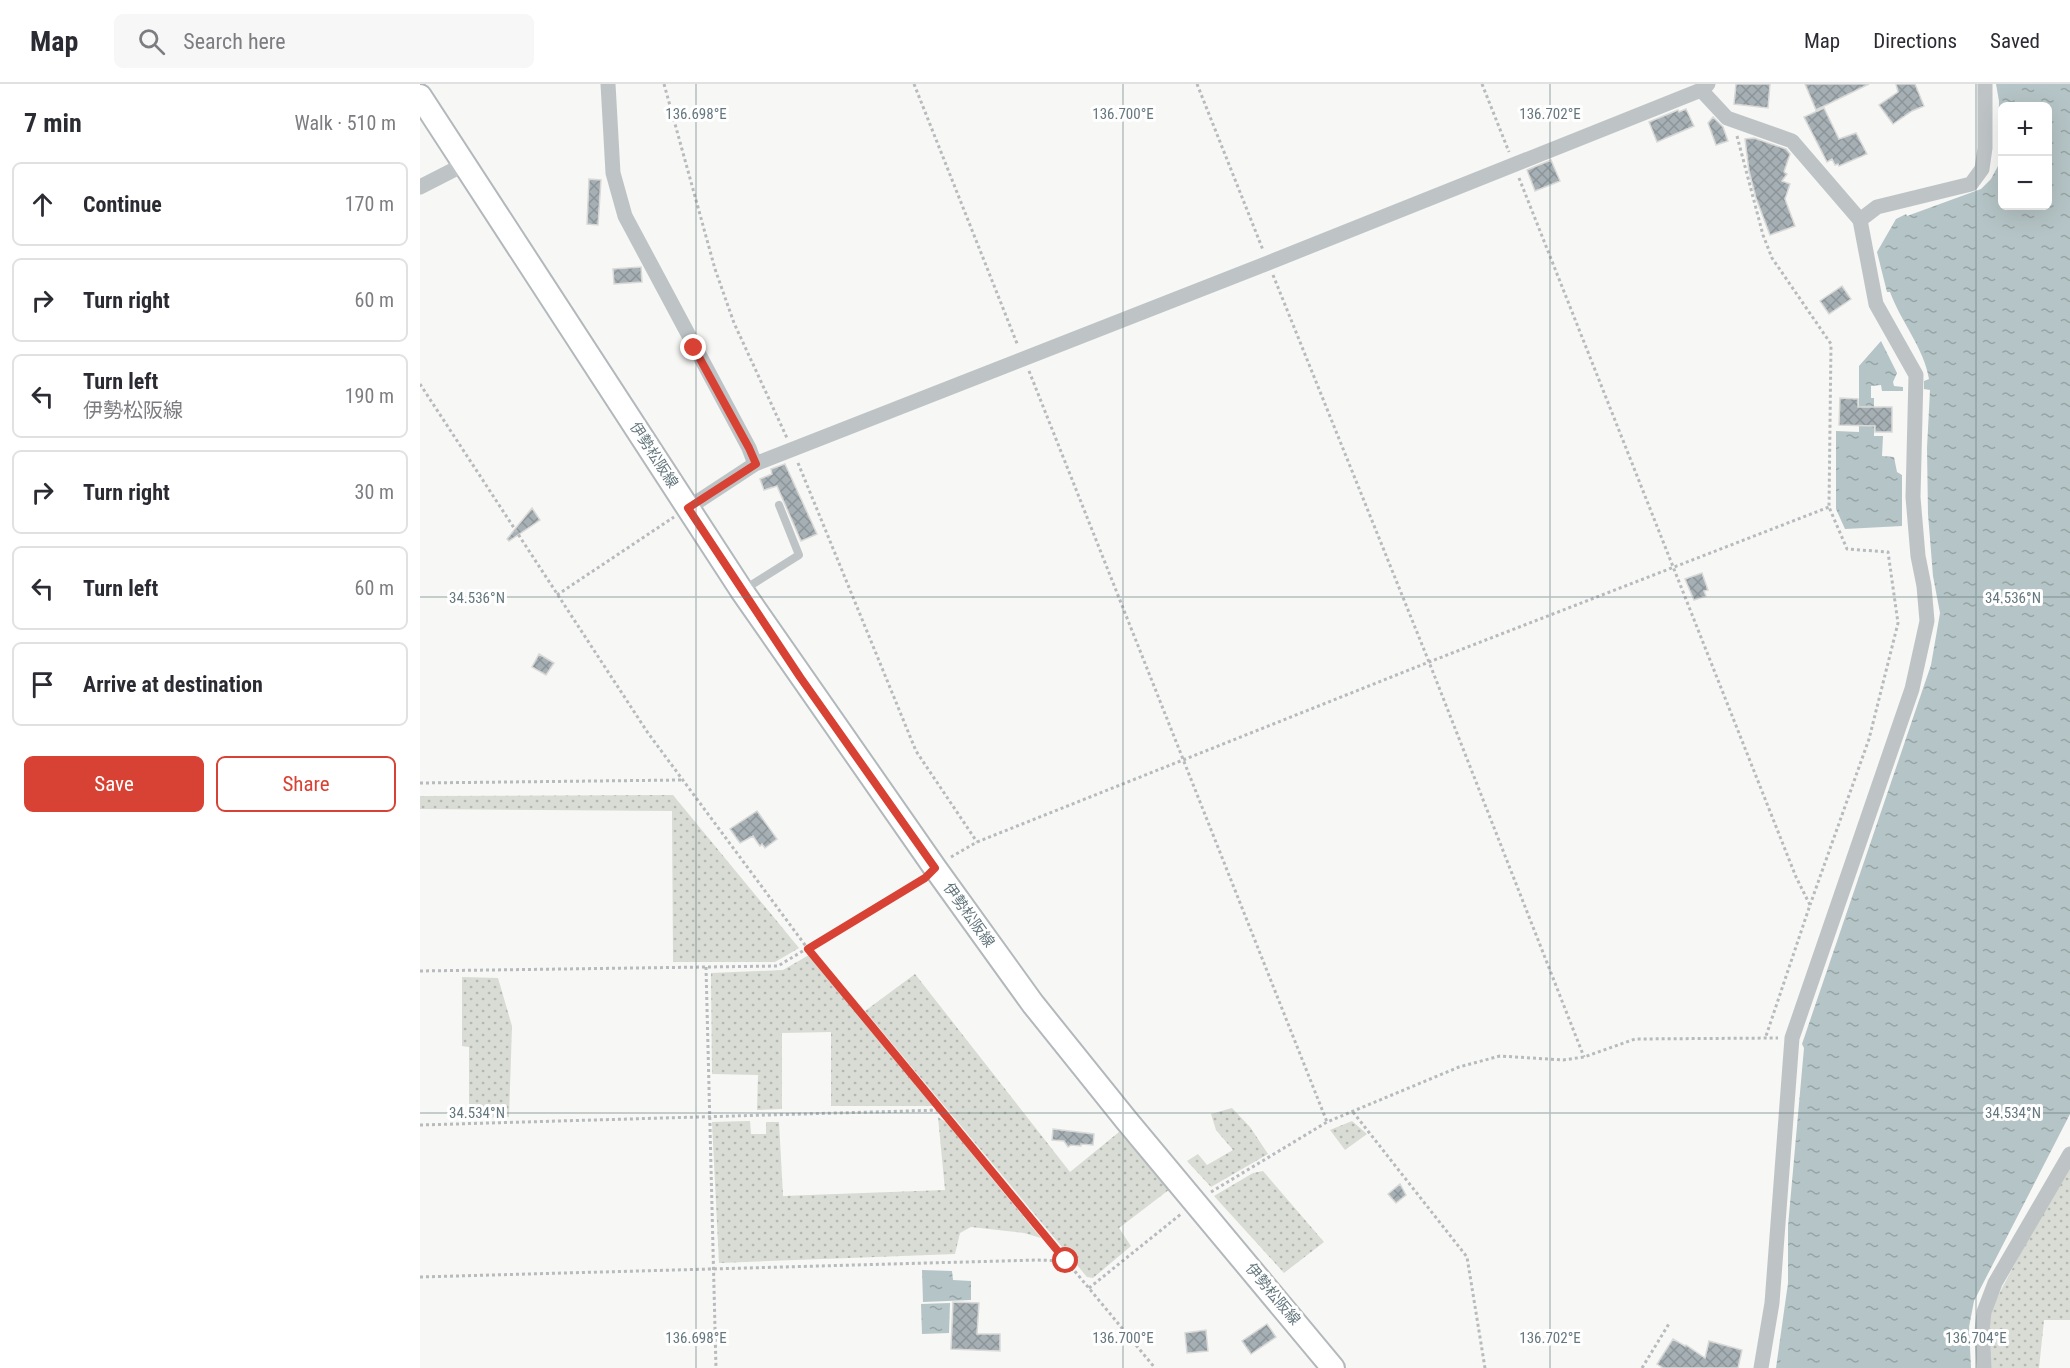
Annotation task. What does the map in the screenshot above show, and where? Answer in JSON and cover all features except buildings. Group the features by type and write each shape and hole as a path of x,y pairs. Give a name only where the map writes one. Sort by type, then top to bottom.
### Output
{"main road":[{"name":"伊勢松阪線","path":"420,96 742,591 935,868 1033,1004 1127,1121 1333,1368"}],"street":[{"path":"608,84 613,173 625,216 756,464"},
{"path":"1860,220 1877,207 1971,184 1982,169 1985,84"},
{"path":"688,508 756,464 792,449 1515,165 1704,87 1727,118 1792,141 1860,220 1876,304 1916,375 1914,496 1918,556 1927,621 1912,689 1792,1038 1772,1303 1761,1368"},
{"path":"420,188 465,164"},
{"path":"1984,1368 1982,1331 1984,1312 1995,1283 2070,1154"}],"lane":[{"path":"742,591 799,555 778,505"}],"path":[{"path":"664,84 707,242 734,323 792,449 916,751 977,842"},
{"path":"914,84 1327,1122 1459,1067 1500,1056 1563,1060 1584,1057 1635,1039 1766,1039 1810,905 1869,739 1898,623 1888,552 1847,549 1829,507 1831,344 1772,258 1763,235 1733,120"},
{"path":"1197,84 1429,662 1584,1057"},
{"path":"1482,84 1792,866 1810,905"},
{"path":"420,384 648,734 808,949 1155,1368"},
{"path":"420,971 778,966 925,878 935,868 977,842 1429,662 1829,507"},
{"path":"557,595 688,508"},
{"path":"420,783 682,780"},
{"path":"706,967 716,1368"},
{"path":"420,1125 942,1110"},
{"path":"1353,1112 1467,1257 1485,1368"},
{"path":"420,1277 1066,1261"},
{"path":"1642,1368 1670,1323"}],"shaded area":[{"path":"673,795 799,948 775,962 673,962 672,811 420,809 420,796"},
{"path":"809,955 933,1106 831,1106 831,1032 782,1033 782,1109 757,1110 758,1075 712,1074 711,973 783,970"},
{"path":"915,974 1070,1172 1119,1132 1170,1189 1119,1228 1131,1246 1093,1278 1087,1277 865,1011"},
{"path":"462,977 498,978 512,1026 509,1117 469,1118 469,1047 462,1046"},
{"path":"1232,1108 1250,1127 1268,1154 1211,1187 1187,1161 1198,1154 1207,1165 1233,1150 1216,1130 1211,1114"},
{"path":"938,1117 946,1122 1041,1238 1024,1233 971,1227 960,1233 955,1254 719,1263 712,1122 750,1121 751,1134 766,1134 766,1122 779,1122 783,1196 945,1190"},
{"path":"1352,1121 1367,1134 1345,1150 1330,1130"},
{"path":"2070,1167 2070,1320 2044,1320 2039,1368 1991,1368 1988,1348 1991,1309 2040,1216"},
{"path":"1263,1171 1324,1242 1284,1273 1214,1196 1253,1173"}],"water":[{"path":"1996,84 2070,84 2070,1114 1974,1301 1969,1327 1971,1368 1776,1368 1788,1283 1788,1226 1804,1048 1802,1044 1931,665 1940,613 1933,576 1928,514 1927,448 1930,390 1924,389 1924,381 1929,379 1917,346 1890,292 1887,292 1877,252 1896,219 1981,189 1991,179 1998,166 1998,210 2052,210 2052,102 1999,102"},
{"path":"1881,341 1897,373 1893,382 1894,386 1903,387 1903,391 1882,391 1881,385 1871,386 1871,398 1874,398 1874,436 1883,436 1882,456 1894,457 1897,472 1902,475 1902,526 1845,529 1836,509 1836,431 1859,432 1859,366"},
{"path":"922,1270 952,1271 953,1280 971,1281 971,1300 923,1302"},
{"path":"950,1303 949,1333 922,1334 921,1304"}],"route":[{"path":"694,348 756,464 688,508 800,677 935,868 925,878 808,949 1066,1261"}]}
